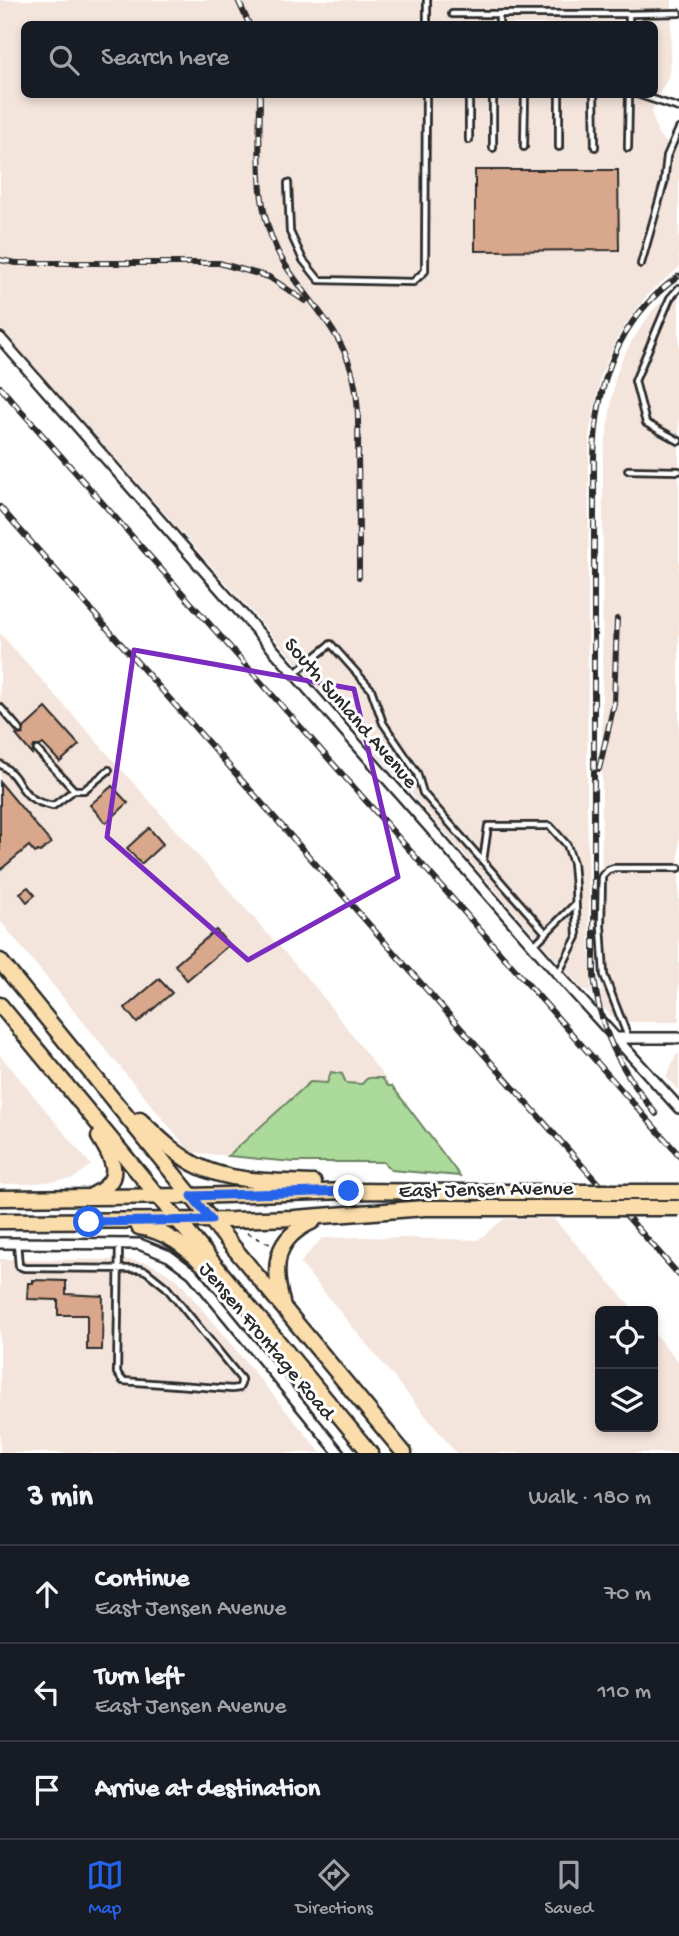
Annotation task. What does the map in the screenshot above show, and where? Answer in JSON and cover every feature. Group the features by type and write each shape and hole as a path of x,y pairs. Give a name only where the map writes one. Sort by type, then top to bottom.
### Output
{"main road":[{"path":"0,961 404,1453"},
{"path":"0,1006 370,1453"},
{"path":"100,1082 177,1152 211,1171 245,1178 413,1191"},
{"path":"75,1097 113,1162 111,1182 89,1197"},
{"name":"East Jensen Avenue","path":"0,1198 413,1191 679,1192"},
{"path":"0,1207 32,1197"},
{"name":"East Jensen Avenue","path":"0,1222 211,1220 324,1216 381,1210 679,1208"},
{"path":"284,1307 277,1265 284,1243 300,1227 324,1216"},
{"path":"89,1222 146,1228 171,1238 198,1259 262,1322"}],"street":[{"name":"South Sunland Avenue","path":"0,338 533,946 623,1038 679,1108"},
{"path":"623,1038 679,1038"},
{"name":"Jensen Frontage Road","path":"0,1243 119,1242 153,1247 169,1256 192,1273 339,1453"}],"lane":[{"path":"427,0 427,21"},
{"path":"499,13 499,21"},
{"path":"453,14 679,13"},
{"path":"629,14 629,21"},
{"path":"288,183 290,232 303,260 319,280 413,282 425,271 426,98"},
{"path":"469,98 469,140"},
{"path":"493,98 493,148"},
{"path":"524,147 525,98"},
{"path":"559,98 559,147"},
{"path":"594,98 595,147"},
{"path":"628,148 629,98"},
{"path":"649,98 679,108"},
{"path":"641,264 664,183 667,156 679,129"},
{"path":"679,288 670,298 635,382 646,423 679,440"},
{"path":"628,470 679,471"},
{"path":"295,674 331,644 372,689 383,723 417,773 423,793 546,933"},
{"path":"0,707 20,730"},
{"path":"37,750 74,790"},
{"path":"0,764 8,769 27,796 37,803 53,806 74,790 84,790 109,770"},
{"path":"482,862 488,826 550,826 567,845 573,863 577,937 558,974"},
{"path":"623,1038 604,975 602,876 614,868 679,868"},
{"path":"533,946 575,903"},
{"path":"17,1243 17,1261 19,1266 24,1268 118,1268 146,1271 166,1287 241,1378 239,1388 124,1381 118,1377 117,1373 118,1268 119,1242"}],"path":[{"path":"241,1230 274,1247"}],"highlighted area":[{"path":"134,650 354,689 398,877 248,960 107,837"}],"shaded area":[{"path":"0,0 672,0 670,75 658,95 658,21 21,21 21,98 656,98 652,114 658,134 667,143 679,148 679,268 652,290 617,338 601,375 589,435 587,807 591,994 581,988 0,328"},
{"path":"679,285 679,1022 617,1022 601,1005 603,458 615,379 621,361 652,311"},
{"path":"0,633 317,989 391,1086 310,1083 228,1156 190,1152 0,921"},
{"path":"679,1054 679,1091 666,1077"},
{"path":"0,1055 91,1165 73,1179 0,1184"},
{"path":"504,1219 554,1219 631,1306 595,1306 595,1432 658,1432 658,1338 679,1362 679,1453 456,1453 300,1263 322,1238 478,1240"},
{"path":"0,1259 129,1260 149,1263 162,1270 178,1280 321,1453 0,1453"}],"green space":[{"path":"331,1072 342,1074 346,1083 362,1084 369,1078 382,1078 388,1086 392,1086 460,1176 391,1170 383,1162 293,1162 228,1156 310,1082 327,1083"}],"building":[{"path":"475,170 618,170 619,250 475,251"},
{"path":"46,708 79,745 60,762 43,744 34,746 32,754 16,735 23,734 24,728"},
{"path":"0,782 51,843 35,853 29,846 0,870"},
{"path":"112,786 128,803 106,823 90,805"},
{"path":"149,828 163,844 141,864 127,848"},
{"path":"28,887 35,895 27,902 20,893"},
{"path":"216,930 229,945 187,980 175,965"},
{"path":"159,979 172,993 137,1023 125,1008"},
{"path":"33,1280 66,1281 66,1294 103,1296 102,1350 87,1350 87,1315 58,1315 58,1300 27,1299 28,1283 33,1283"}],"railway":[{"path":"238,0 248,21"},
{"path":"260,98 260,183 275,246 339,341 354,380 358,414 359,577"},
{"path":"0,260 16,263 219,263 269,277 305,301"},
{"path":"656,1114 632,1082 614,1050 601,1015 594,976 594,458 599,405 614,356 639,313 657,293 679,276"},
{"path":"0,387 679,1155"},
{"path":"0,507 679,1275"},
{"path":"599,769 614,704 617,619"}],"route":[{"path":"89,1222 211,1220 192,1196 349,1191"}]}
